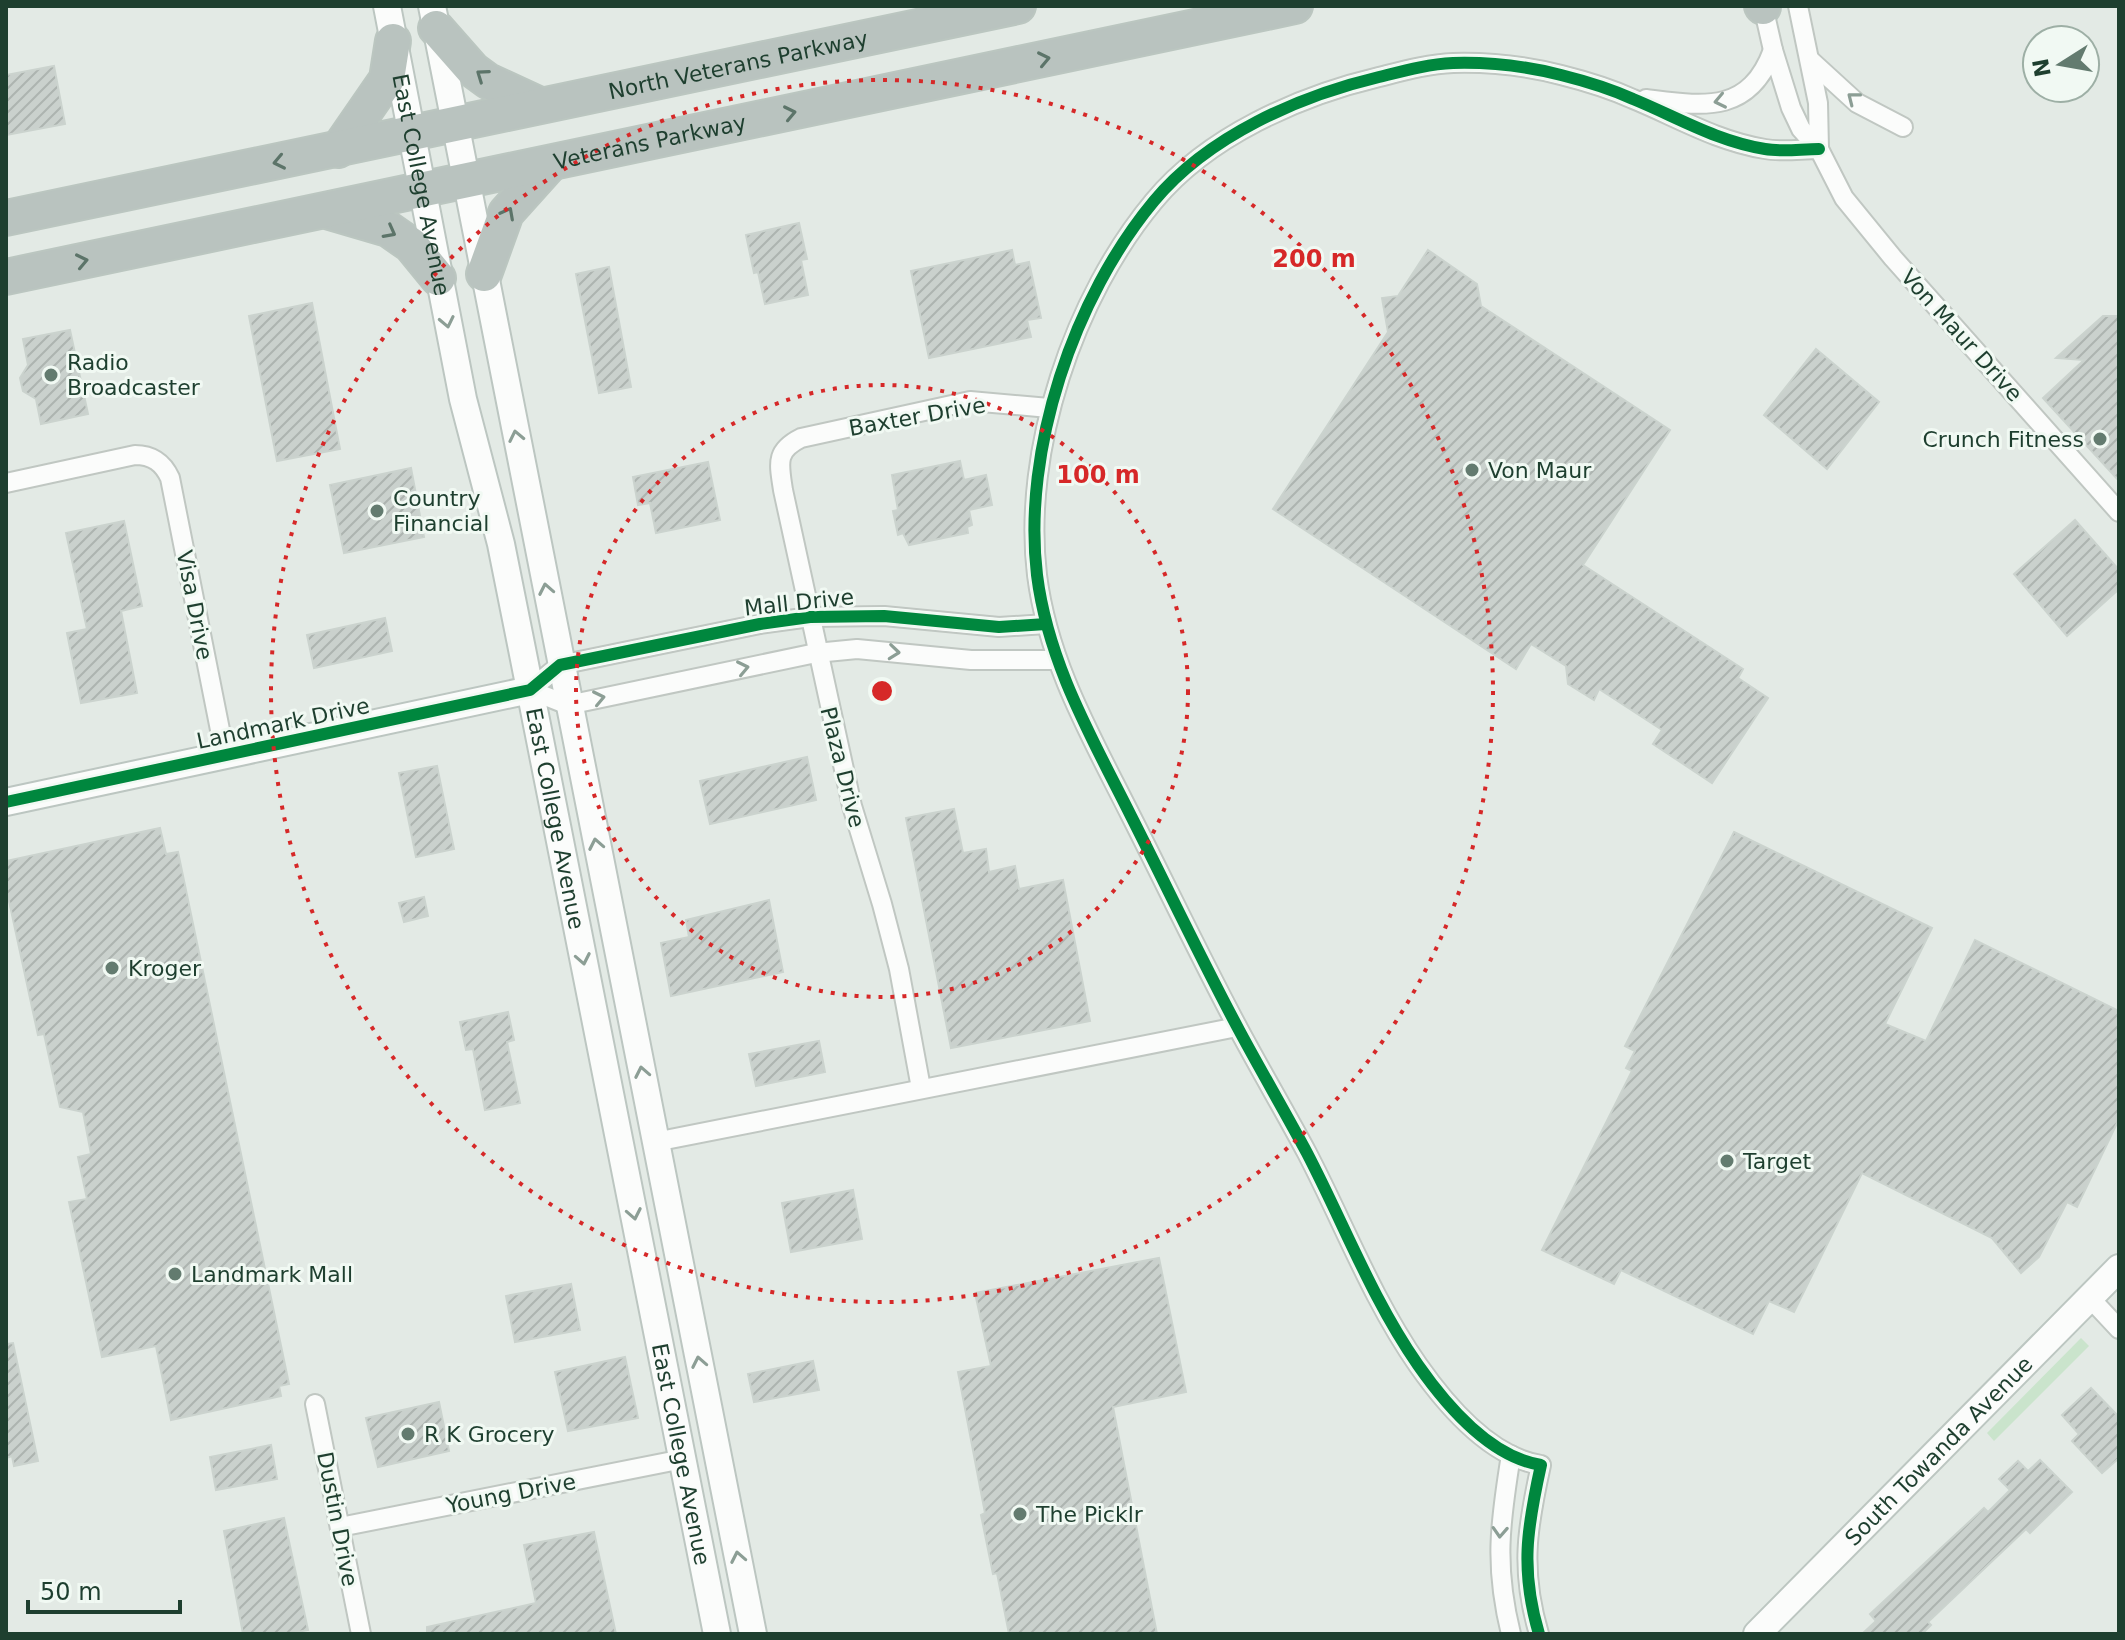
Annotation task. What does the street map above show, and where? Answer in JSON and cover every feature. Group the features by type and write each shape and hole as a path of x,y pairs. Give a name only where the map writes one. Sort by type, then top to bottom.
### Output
{"highway":[{"name":"North Veterans Parkway","path":"456,123 1018,6"},
{"name":"Veterans Parkway","path":"6,277 1295,6"},
{"path":"434,17 473,70 488,81 540,105"},
{"path":"338,150 387,79 393,41"},
{"path":"6,218 456,123"},
{"path":"484,274 506,213 550,164"},
{"path":"326,211 388,229 411,245 438,278"}],"main road":[{"name":"East College Avenue","path":"387,6 463,399 501,544 610,1122 683,1459 717,1634"},
{"name":"East College Avenue","path":"434,17 753,1634"},
{"name":"Landmark Drive","path":"6,802 530,690"},
{"path":"610,1122 628,1127 642,1146 668,1262 689,1309"},
{"name":"South Towanda Avenue","path":"1757,1634 2119,1268"}],"street":[{"name":"Von Maur Drive","path":"1763,6 1791,108 1801,129 1819,149 1844,198 1893,258 2119,512"},
{"name":"Von Maur Drive","path":"1798,6 1818,103 1819,149"},
{"path":"1631,98 1699,105 1728,101 1746,92 1758,80 1773,50"},
{"path":"1810,60 1857,103 1903,127"},
{"path":"1539,1634 1529,1593 1526,1560 1528,1526 1541,1465 1523,1462 1480,1434 1421,1369 1388,1319 1309,1156 1237,1027 1070,695 1046,624 1035,544 1038,476 1049,408 1082,321 1119,247 1138,220 1188,166 1264,118 1311,96 1413,68 1449,63 1498,64 1554,74 1631,98 1696,129 1768,150 1819,149"},
{"name":"Baxter Drive","path":"787,446 801,438 970,401 1049,408"},
{"name":"Plaza Drive","path":"787,446 779,467 816,653 852,806 899,969 921,1088"},
{"name":"Visa Drive","path":"6,483 141,455 155,459 166,469 225,755"},
{"name":"Mall Drive","path":"560,665 760,624 810,617 884,616 999,627 1046,624"},
{"path":"530,690 568,705 816,653 857,649 993,661 1057,660"},
{"name":"Landmark Drive","path":"530,690 560,665"},
{"path":"655,1142 1237,1027"},
{"path":"2090,1298 2119,1329"},
{"name":"Dustin Drive","path":"315,1404 361,1634"},
{"path":"1511,1455 1500,1523 1499,1560 1502,1598 1511,1634"},
{"name":"Young Drive","path":"340,1527 683,1459"}],"green space":[{"path":"2081,1338 2089,1346 1994,1441 1987,1433"}],"building":[{"path":"54,66 65,124 6,135 6,75"},
{"path":"799,223 807,259 801,260 808,295 765,304 746,235"},
{"path":"1012,250 1015,265 1029,262 1041,318 1027,320 1031,337 929,358 911,271"},
{"name":"Von Maur","path":"1428,250 1477,284 1481,306 1670,430 1583,565 1743,669 1738,678 1768,698 1712,783 1653,744 1662,730 1599,689 1594,700 1568,684 1566,666 1531,644 1516,669 1273,509 1388,332 1382,298 1398,296"},
{"path":"609,267 631,387 599,393 576,274"},
{"path":"312,303 340,449 277,461 249,316"},
{"name":"Crunch Fitness","path":"2103,316 2119,316 2119,481 2043,398 2084,360 2056,358"},
{"name":"Radio Broadcaster","path":"70,330 88,414 41,424 36,399 23,391 20,378 28,365 23,339"},
{"path":"1816,349 1879,402 1827,469 1764,415"},
{"path":"960,461 964,480 986,475 992,505 969,510 972,525 967,527 968,533 909,545 903,533 898,535 893,511 898,510 892,475"},
{"path":"708,462 720,520 656,533 650,503 638,505 633,477"},
{"name":"Country Financial","path":"411,468 424,537 344,553 330,485"},
{"path":"2075,520 2119,570 2119,589 2067,636 2014,574"},
{"path":"124,521 142,606 121,611 137,693 81,703 67,633 87,629 66,533"},
{"path":"385,618 392,651 314,668 307,635"},
{"path":"807,757 816,800 710,824 700,781"},
{"path":"437,766 454,849 416,857 399,773"},
{"path":"954,809 963,853 986,849 989,872 1015,866 1019,889 1063,880 1090,1021 951,1048 906,818"},
{"path":"160,828 166,854 178,852 289,1384 279,1386 281,1396 171,1420 156,1346 102,1357 69,1202 87,1199 78,1157 91,1154 83,1112 60,1107 44,1034 38,1035 9,901 6,902 6,861"},
{"path":"1734,832 1932,928 1885,1024 1926,1041 1975,940 2119,1011 2119,1119 2077,1207 2067,1202 2039,1257 2021,1273 1992,1238 1862,1173 1794,1312 1769,1301 1753,1334 1621,1270 1614,1284 1542,1250 1632,1071 1626,1068 1635,1051 1625,1046"},
{"path":"424,897 428,916 404,922 399,903"},
{"path":"769,900 783,972 671,996 661,943 689,937 686,920"},
{"path":"508,1012 514,1040 507,1042 520,1103 485,1110 473,1049 466,1050 460,1022"},
{"path":"819,1041 825,1072 756,1086 749,1054"},
{"path":"853,1190 862,1239 791,1252 782,1203"},
{"path":"1159,1258 1186,1392 1113,1407 1157,1634 1009,1634 981,1515 985,1513 958,1372 991,1366 975,1293"},
{"path":"571,1284 580,1330 515,1342 506,1296"},
{"path":"13,1343 38,1461 14,1466 12,1456 6,1458 6,1344"},
{"path":"625,1357 638,1418 568,1431 555,1372"},
{"path":"813,1361 819,1390 754,1402 748,1374"},
{"path":"2091,1388 2119,1417 2119,1458 2102,1473 2072,1441 2079,1434 2062,1415"},
{"name":"R K Grocery","path":"439,1402 449,1451 378,1467 366,1418"},
{"path":"271,1445 277,1479 216,1490 210,1457"},
{"path":"2040,1460 2072,1492 2030,1533 2026,1529 1928,1622 1931,1625 1922,1634 1862,1634 1876,1621 1870,1614 1984,1508 1988,1512 2010,1490 1999,1479 2018,1461 2028,1471"},
{"path":"284,1518 308,1630 287,1634 243,1634 224,1531"},
{"path":"594,1532 616,1634 427,1634 427,1627 536,1603 524,1545"}],"cycle path":[{"path":"1539,1634 1529,1589 1528,1549 1541,1465 1504,1452 1471,1427 1442,1396 1402,1340 1372,1288 1307,1153 1211,977 1087,729 1061,669 1043,607 1034,527 1046,427 1060,377 1100,282 1125,240 1154,201 1176,178 1228,138 1287,107 1318,95 1434,65 1507,65 1598,86 1747,145 1778,150 1819,149"},
{"path":"6,802 530,690 560,665 760,624 810,617 884,616 999,627 1046,624"}],"place":[{"name":"Radio Broadcaster","path":"51,375"},
{"name":"Crunch Fitness","path":"2100,439"},
{"name":"Von Maur","path":"1472,470"},
{"name":"Country Financial","path":"377,511"},
{"name":"Kroger","path":"112,968"},
{"name":"Target","path":"1727,1161"},
{"name":"Landmark Mall","path":"175,1274"},
{"name":"R K Grocery","path":"408,1434"},
{"name":"The Picklr","path":"1020,1514"}]}
